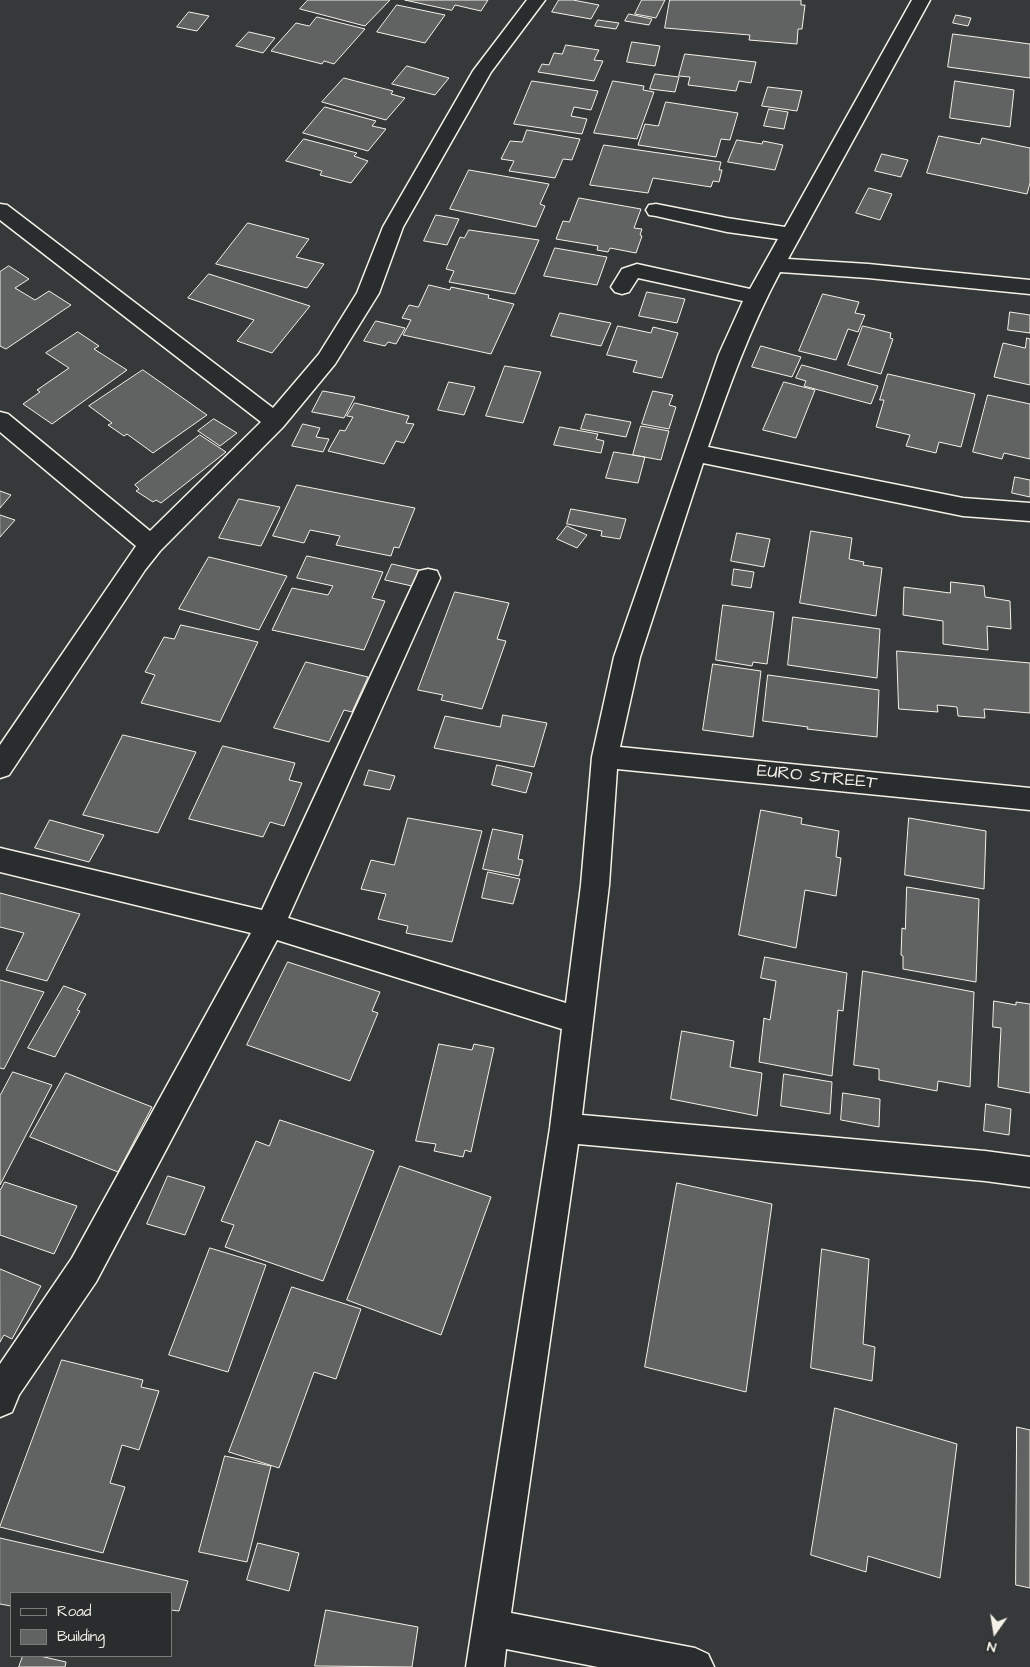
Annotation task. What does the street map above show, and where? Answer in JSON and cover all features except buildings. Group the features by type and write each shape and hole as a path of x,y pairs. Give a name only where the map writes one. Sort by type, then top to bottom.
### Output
{"street":[{"path":"0,768 136,563 151,545 275,421 327,359 368,293 393,228 482,71 536,0"},
{"path":"485,1667 565,1128 595,885 605,756 627,657 730,354 756,297 920,0"},
{"path":"0,210 275,421"},
{"path":"656,210 727,225 790,234"},
{"path":"775,265 868,271 1030,287"},
{"path":"622,287 629,274 637,271 756,297"},
{"path":"0,420 151,545"},
{"path":"695,453 963,507 1030,512"},
{"path":"0,1400 7,1383 84,1270 270,925 428,578"},
{"name":"EURO STREET","path":"605,756 1030,799"},
{"path":"0,860 270,925 577,1020"},
{"path":"565,1128 985,1166 1030,1172"},
{"path":"491,1628 694,1667"}]}
